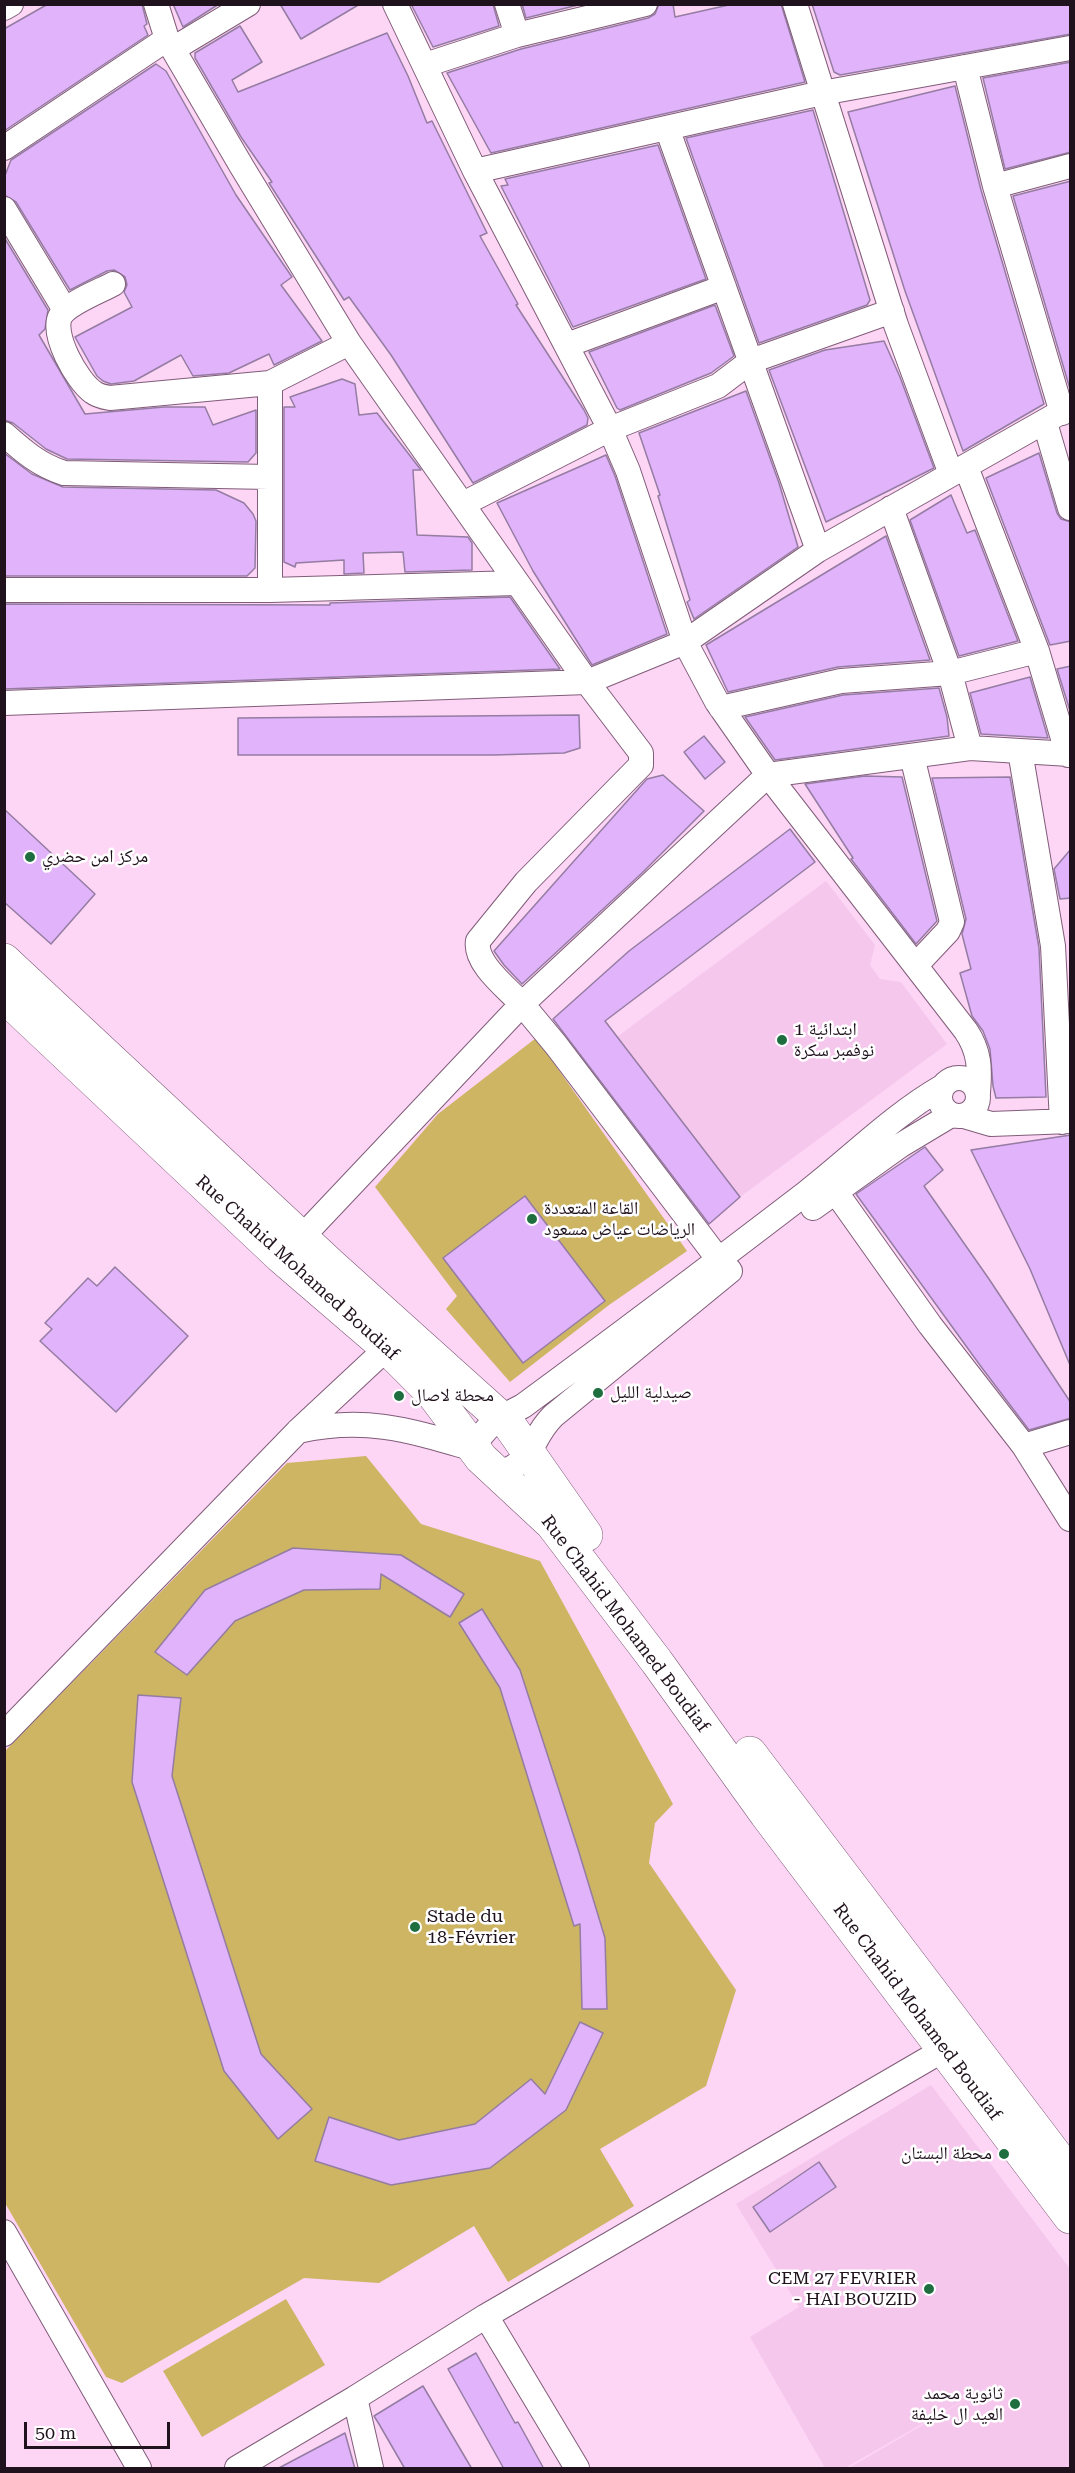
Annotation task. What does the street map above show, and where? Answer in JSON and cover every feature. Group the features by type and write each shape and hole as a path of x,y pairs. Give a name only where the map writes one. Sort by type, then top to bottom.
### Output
{"main road":[{"name":"Rue Chahid Mohamed Boudiaf","path":"4,960 301,1238 501,1417 519,1436 573,1518 1071,2174"},
{"name":"Rue Chahid Mohamed Boudiaf","path":"4,996 280,1256 387,1348 438,1400 474,1449 552,1524 657,1662 766,1814 1071,2217"}],"street":[{"path":"4,8 11,4"},
{"path":"156,4 170,44 350,343 587,682 639,748 642,762 526,882 478,941 478,951 482,962 522,1004 556,1045 719,1260"},
{"path":"4,148 170,44 248,4"},
{"path":"395,4 475,171 610,429 628,471 686,642 721,708 768,775 966,1030 980,1060 967,1106 901,1145 835,1191 728,1272 553,1416 520,1464 498,1474"},
{"path":"507,4 517,35"},
{"path":"425,64 517,35 645,4"},
{"path":"301,1238 522,1004 768,775 970,748 1069,754 1037,651 892,311 795,4"},
{"path":"475,171 822,93 1071,48"},
{"path":"964,68 1059,414 1071,508"},
{"path":"667,128 818,550"},
{"path":"995,186 1071,166"},
{"path":"4,209 65,310"},
{"path":"113,284 65,310 60,317 57,329 62,344 84,384 101,396 110,398 270,383 350,343"},
{"path":"567,345 724,287"},
{"path":"463,504 610,429 718,386 751,361 892,311"},
{"path":"270,383 270,590"},
{"path":"4,704 587,682 686,642 818,550 1059,414"},
{"path":"4,434 24,453 64,473 269,477"},
{"path":"891,508 950,673 970,748"},
{"path":"4,590 270,590 517,583"},
{"path":"721,708 841,681 950,673 1037,651"},
{"path":"966,1030 964,1060 950,1083 939,1094 941,1106 967,1106 991,1124 1022,1121 1066,1122 1053,946 1020,751"},
{"path":"912,756 952,922 948,931 916,965"},
{"path":"298,1431 321,1426 367,1424 412,1431 474,1449 486,1428 522,1406 719,1260 824,1179 906,1110 950,1083 968,1080 967,1106"},
{"path":"835,1191 930,1325 1024,1446 1071,1519"},
{"path":"4,1734 298,1431 387,1348"},
{"path":"1024,1446 1071,1432"},
{"path":"237,2469 486,2316 945,2049"},
{"path":"4,2232 134,2467"},
{"path":"486,2316 577,2469"},
{"path":"355,2398 372,2469"}],"shaded area":[{"name":"ابتدائية 1 نوفمبر سكرة","path":"826,881 875,945 870,965 880,979 901,982 947,1044 740,1197 617,1037"},
{"name":"القاعة المتعددة الرياضات عياض مسعود","path":"536,1038 687,1251 609,1305 510,1382 446,1309 457,1296 375,1187 438,1114"},
{"name":"Stade du 18-Février","path":"366,1456 421,1524 540,1561 673,1804 655,1823 649,1863 736,1990 706,2086 600,2149 634,2206 508,2282 474,2226 379,2283 304,2278 122,2383 106,2377 5,2203 4,1752 287,1463"},
{"name":"CEM 27 FEVRIER - HAI BOUZID","path":"931,2085 1070,2269 1070,2468 849,2468 1008,2375 845,2468 825,2468 750,2337 799,2307 736,2204"},
{"path":"286,2299 325,2365 202,2437 163,2371"}],"building":[{"path":"48,4 142,4 147,24 144,26 148,35 4,131 4,29"},
{"path":"173,4 219,4 183,27"},
{"path":"280,4 360,4 301,39"},
{"path":"411,4 493,4 499,26 433,47"},
{"path":"522,4 582,4 526,18"},
{"path":"659,4 673,4 675,17 733,4 781,4 805,82 491,153 447,73 521,49 648,18 655,14"},
{"path":"812,4 1071,4 1071,34 840,75 834,72"},
{"path":"240,26 262,62 232,80 238,92 387,33 427,123 432,121 487,233 480,236 518,304 516,305 584,410 588,418 587,425 473,483 391,355 349,297 344,300 269,183 272,182 241,137 195,58 195,53"},
{"path":"1071,62 1071,152 1005,169 983,78"},
{"path":"156,64 166,71 236,195 292,277 281,285 322,341 274,365 269,354 229,373 193,376 181,355 134,381 111,384 103,381 97,376 75,337 132,307 124,292 127,285 125,277 114,270 107,271 70,290 16,202 4,195 4,178 11,160"},
{"path":"955,86 981,190 1044,404 963,451 905,291 848,112"},
{"path":"813,110 870,300 867,305 759,343 686,138"},
{"path":"658,145 706,279 573,327 501,186 508,185 505,179"},
{"path":"1071,181 1071,388 1070,389 1013,196"},
{"path":"4,237 48,310 45,329 39,335 85,414 164,407 205,407 213,425 256,410 256,453 248,462 67,459 46,449 13,423 4,420"},
{"path":"715,305 734,356 711,373 620,410 617,408 589,352"},
{"path":"884,341 934,468 826,522 769,370 825,350"},
{"path":"342,379 355,384 359,415 377,413 421,470 413,470 417,535 468,537 472,543 472,570 405,572 403,552 363,553 364,573 344,574 344,560 296,563 295,567 284,562 284,407 295,407 290,397"},
{"path":"746,391 779,483 798,547 694,619 687,602 690,600 658,496 660,495 639,433"},
{"path":"4,453 32,474 63,487 216,490 244,503 253,514 256,521 255,568 247,576 4,576"},
{"path":"1039,453 1057,513 1061,519 1071,522 1071,641 1050,645 986,478"},
{"path":"606,455 667,634 592,665 533,571 497,503"},
{"path":"951,495 967,533 975,530 1018,641 959,656 910,520"},
{"path":"886,536 930,660 838,667 728,692 706,645"},
{"path":"510,597 560,669 4,689 4,604 330,605 330,603"},
{"path":"1071,666 1071,714 1057,669"},
{"path":"1030,677 1048,738 981,734 970,693"},
{"path":"939,688 947,717 949,736 775,760 745,717 843,695"},
{"path":"579,715 580,748 564,753 238,755 238,718"},
{"path":"704,736 725,762 705,779 684,752"},
{"path":"663,775 704,811 642,873 522,984 494,951 647,779"},
{"path":"865,776 902,777 937,921 916,944 851,859 853,858 805,784"},
{"path":"1010,777 1039,948 1046,1097 996,1098 990,1049 983,1031 972,1016 960,973 971,969 962,934 966,919 932,778"},
{"name":"مركز امن حضري","path":"4,809 95,894 51,944 4,902"},
{"path":"790,829 815,862 605,1021 740,1197 709,1224 553,1019 629,951"},
{"path":"1071,849 1071,898 1060,899 1054,869"},
{"path":"1071,1135 1070,1365 1030,1269 971,1150"},
{"path":"925,1147 943,1170 924,1186 1071,1403 1071,1418 1029,1430 856,1194"},
{"path":"525,1196 605,1301 523,1363 443,1258"},
{"path":"115,1267 188,1336 116,1412 40,1341 52,1329 45,1323 88,1278 97,1286"},
{"path":"293,1548 401,1555 464,1594 450,1617 381,1574 380,1589 304,1590 235,1621 187,1675 155,1652 205,1590"},
{"path":"482,1609 520,1670 578,1849 605,1938 607,2009 582,2009 580,1924 574,1926 500,1688 459,1623"},
{"path":"138,1695 181,1698 172,1776 261,2054 312,2109 278,2139 224,2071 132,1782"},
{"path":"580,2022 603,2033 566,2110 490,2168 391,2185 315,2161 329,2117 399,2140 475,2124 531,2079 545,2094"},
{"path":"819,2162 836,2187 770,2232 753,2207"},
{"path":"476,2353 544,2469 504,2469 448,2369"},
{"path":"423,2386 472,2469 405,2469 374,2416"},
{"path":"345,2433 355,2469 277,2469"}],"place":[{"name":"مركز امن حضري","path":"30,857"},
{"name":"ابتدائية 1 نوفمبر سكرة","path":"782,1040"},
{"name":"القاعة المتعددة الرياضات عياض مسعود","path":"532,1219"},
{"name":"صيدلية الليل","path":"598,1393"},
{"name":"محطة لاصال","path":"399,1396"},
{"name":"Stade du 18-Février","path":"415,1927"},
{"name":"محطة البستان","path":"1004,2154"},
{"name":"CEM 27 FEVRIER - HAI BOUZID","path":"929,2289"},
{"name":"ثانوية محمد العيد ال خليفة","path":"1015,2404"}]}
